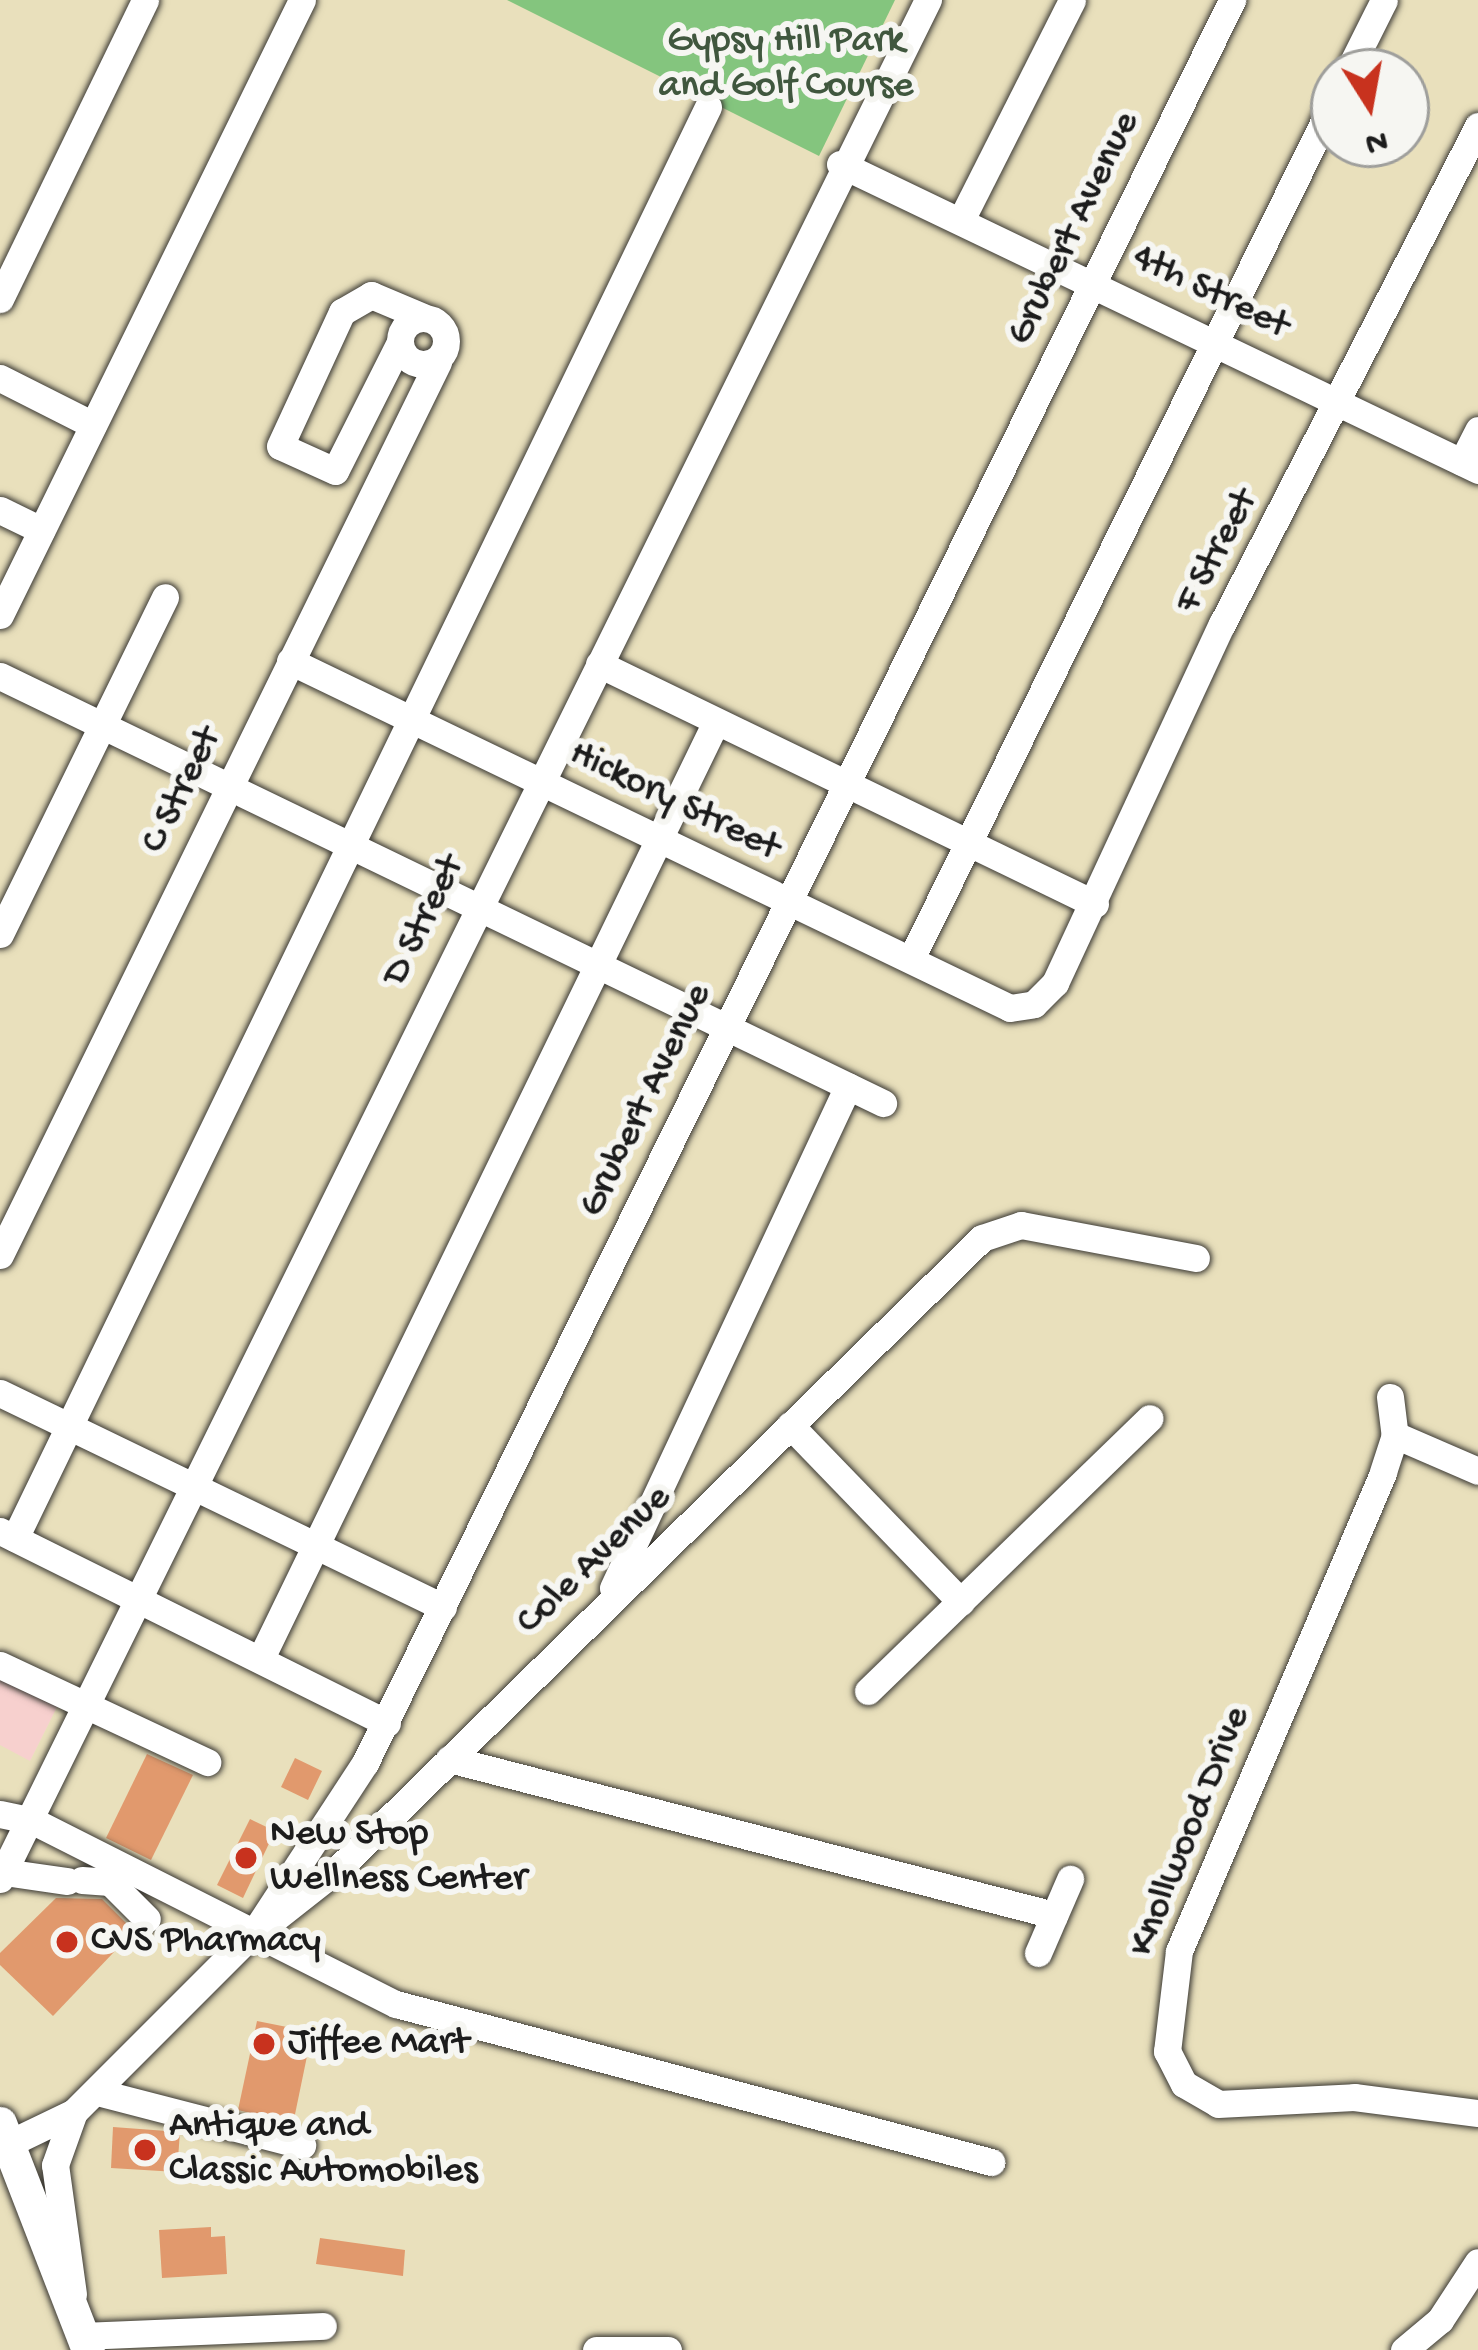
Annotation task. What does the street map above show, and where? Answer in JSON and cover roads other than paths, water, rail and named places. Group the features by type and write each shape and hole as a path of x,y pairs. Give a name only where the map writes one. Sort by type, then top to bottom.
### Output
{"main road":[{"path":"5,2133 82,2331"}],"street":[{"path":"0,299 145,0"},
{"path":"0,615 302,0"},
{"name":"D Street","path":"2,1876 33,1821 840,164 928,0"},
{"path":"961,220 1072,0"},
{"name":"Grubert Avenue","path":"5,2133 74,2112 255,1930 309,1858 387,1723 1232,0"},
{"path":"1360,48 1384,0"},
{"path":"387,1723 8,1534 68,1426 351,846 404,720 708,107"},
{"name":"F Street","path":"1024,1007 1053,988 1222,624 1343,400 1478,126"},
{"path":"911,959 1310,150"},
{"name":"4th Street","path":"840,164 1093,280 1470,466"},
{"path":"375,490 280,446 342,312 371,296 423,317 444,332 438,362 415,362 400,342"},
{"path":"335,471 408,322 423,317"},
{"name":"C Street","path":"0,1255 438,362"},
{"path":"0,378 93,425"},
{"path":"1470,466 1478,430"},
{"path":"0,510 41,530"},
{"path":"0,934 165,597"},
{"name":"Hickory Street","path":"290,661 658,840 1024,1007"},
{"path":"599,664 1095,904"},
{"path":"0,676 883,1103"},
{"path":"260,1658 716,722"},
{"path":"604,1605 848,1086"},
{"name":"Cole Avenue","path":"255,1930 321,1885 982,1238 1021,1225 1196,1258"},
{"path":"0,1393 443,1607"},
{"path":"1390,1397 1395,1435 1478,1472"},
{"path":"868,1691 1150,1418"},
{"path":"790,1425 961,1602"},
{"name":"Knollwood Drive","path":"1395,1435 1183,1939 1167,2051 1182,2082 1218,2104 1354,2097 1478,2113"},
{"path":"0,1665 207,1762"},
{"path":"448,1759 1054,1915"},
{"path":"0,1814 33,1821 426,2013 991,2162"},
{"path":"2,1876 110,1882 147,1919"},
{"path":"1038,1953 1070,1879"},
{"path":"97,2092 302,2145"},
{"path":"74,2112 55,2165 82,2331 323,2326"},
{"path":"1405,2350 1436,2325 1478,2262"},
{"path":"596,2350 668,2350"}],"place":[{"name":"New Stop Wellness Center","path":"246,1858"},
{"name":"CVS Pharmacy","path":"67,1942"},
{"name":"Jiffee Mart","path":"264,2044"},
{"name":"Antique and Classic Automobiles","path":"145,2150"}],"park label":[{"name":"Gypsy Hill Park and Golf Course","path":"786,66"}]}
